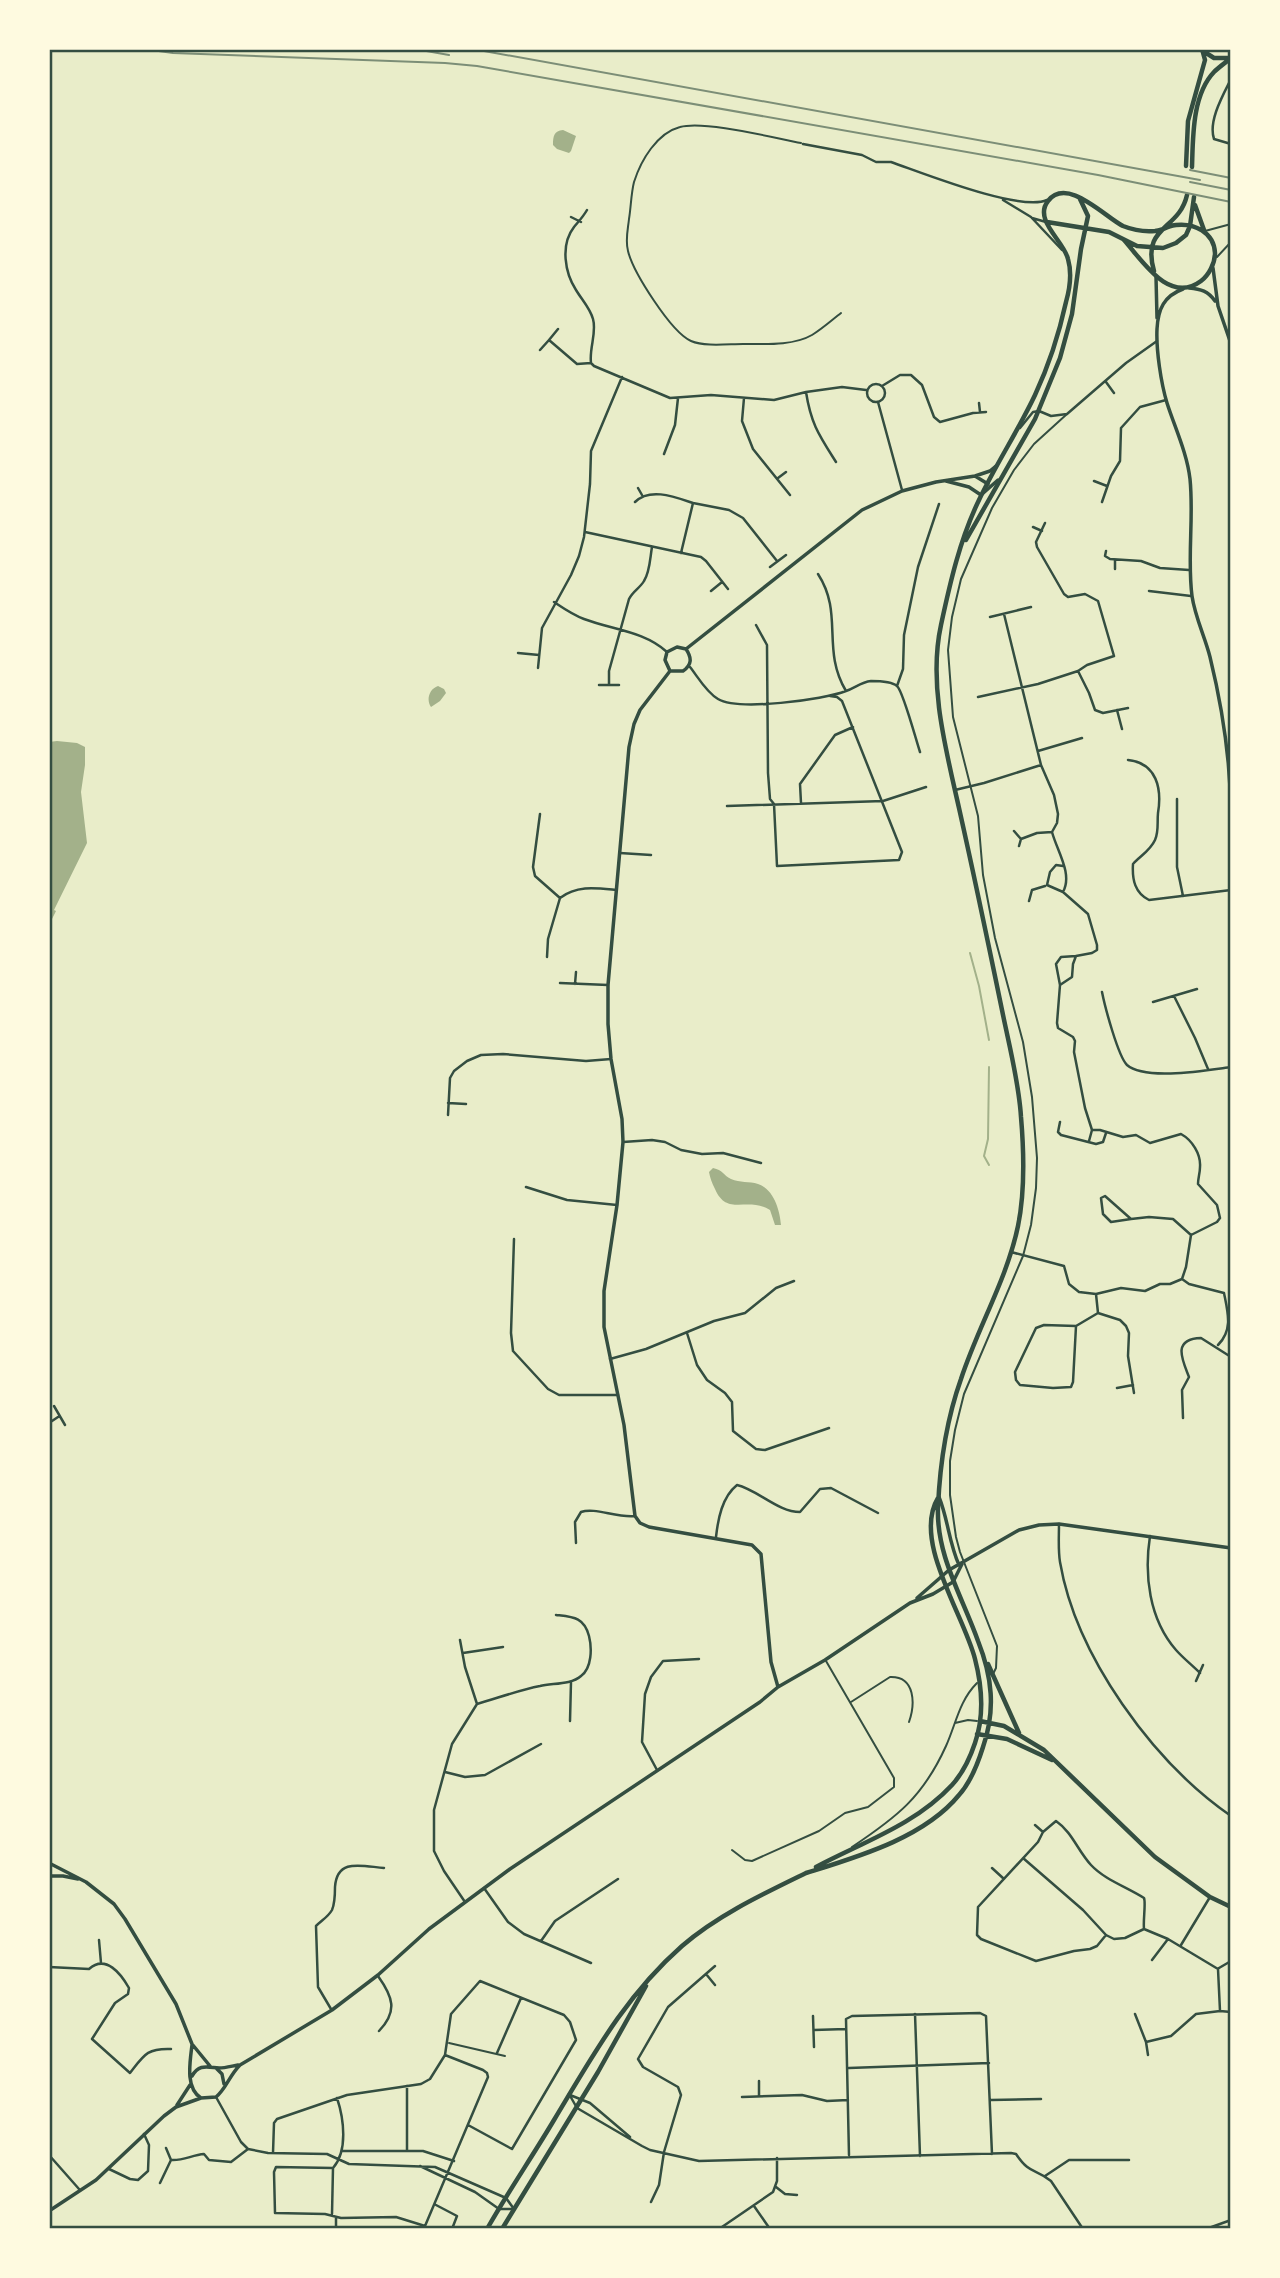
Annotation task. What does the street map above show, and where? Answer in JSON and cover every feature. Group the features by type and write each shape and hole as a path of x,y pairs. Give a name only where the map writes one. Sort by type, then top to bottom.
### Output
{"main road":[{"path":"1202,49 1214,58 1231,58"},
{"path":"1202,49 1205,60 1188,121 1189,167 1197,107 1206,83 1213,73 1231,58"},
{"path":"958,556 1000,462 1040,384 1053,351 1067,301 1070,269 1065,248 1046,222 1045,208 1050,198 1063,193 1076,195 1123,226 1140,231 1175,225 1197,227 1204,231"},
{"path":"1019,1734 991,1675 953,1581 943,1553 938,1521 945,1432 962,1374 1011,1252 1019,1220 1022,1175 1021,1111 981,904 944,736 938,683 939,633 958,556 981,495 999,478 1039,411 1054,375 1068,330 1086,228 1087,211 1076,195"},
{"path":"1155,275 1151,260 1156,235 1181,211 1186,195"},
{"path":"1046,222 1099,230 1114,234 1137,246 1163,248 1186,235 1194,198 1198,216 1214,248 1213,262 1204,278 1194,285 1185,288 1169,285 1155,275 1124,240"},
{"path":"1082,243 1087,235 1099,230"},
{"path":"487,2229 613,2022 633,1997 684,1945 728,1913 842,1853 870,1842 924,1810 952,1785 969,1761 980,1721 978,1681 968,1637 941,1576 934,1553 931,1509 939,1496"},
{"path":"806,1873 892,1843 934,1817 960,1795 977,1764 987,1736 992,1712 991,1675"},
{"path":"980,1721 1004,1726 1061,1764 1155,1857 1210,1896 1231,1907"},
{"path":"978,1734 1012,1741 1061,1764"},
{"path":"502,2229 583,2099 647,1983"}],"street":[{"path":"1231,79 1212,130 1213,139 1231,144"},
{"path":"841,313 811,336 798,340 753,344 694,343 683,337 638,277 626,238 634,183 642,164 658,140 669,131 687,125 704,126 862,155 876,162 891,162 999,198 1033,203 1050,198"},
{"path":"999,198 1031,217 1046,222"},
{"path":"587,209 580,222 574,226 565,247 575,289 592,315 594,325 591,363"},
{"path":"571,217 580,222"},
{"path":"1031,217 1061,249 1070,269"},
{"path":"1204,231 1231,224"},
{"path":"1231,242 1213,262 1218,306 1231,344"},
{"path":"1155,275 1158,324"},
{"path":"1218,306 1207,292 1185,288 1166,298 1161,306 1157,341 1166,400 1190,479 1192,596 1210,656 1218,696 1229,764 1231,820"},
{"path":"540,350 558,329"},
{"path":"549,340 577,364 591,363 670,398 710,395 774,400 842,387 866,390 873,384 882,386 900,375 911,375 922,384 934,417 940,422 986,412"},
{"path":"916,1599 933,1594 953,1581 961,1563 950,1495 950,1461 958,1413 1023,1256 1036,1188 1037,1158 1032,1097 1023,1042 995,938 983,875 978,816 953,717 948,650 952,617 961,579 975,542 1003,489 1034,444 1126,363 1157,341"},
{"path":"538,668 542,628 579,556 585,532 591,451 622,377"},
{"path":"1106,382 1114,393"},
{"path":"878,402 885,395 882,386"},
{"path":"866,390 868,398 878,402"},
{"path":"806,392 809,415 836,462"},
{"path":"744,397 743,421 753,449 790,495"},
{"path":"664,454 675,425 678,398"},
{"path":"1102,502 1120,461 1121,428 1140,407 1166,400"},
{"path":"878,402 902,491"},
{"path":"979,403 980,412"},
{"path":"1015,434 1031,413 1039,411 1051,416 1067,414"},
{"path":"662,441 668,443"},
{"path":"686,649 862,510 902,491 990,471 1000,462"},
{"path":"778,478 786,472"},
{"path":"975,476 990,487"},
{"path":"944,481 969,486 981,495"},
{"path":"1094,481 1107,486"},
{"path":"638,488 642,495"},
{"path":"635,502 642,495 655,494 736,512 777,561"},
{"path":"681,553 693,503"},
{"path":"897,686 918,567 939,504"},
{"path":"978,698 1078,671 1087,664 1114,656 1098,601 1085,594 1068,597 1064,594 1037,547 1036,542 1045,523"},
{"path":"1033,527 1042,531"},
{"path":"585,532 701,557 728,589"},
{"path":"609,685 609,671 620,630 632,592 643,583 647,573 652,547"},
{"path":"1106,551 1105,556 1110,559 1141,561 1160,568 1191,570"},
{"path":"770,567 786,555"},
{"path":"1115,560 1115,569"},
{"path":"818,574 831,601 834,660 846,691"},
{"path":"710,591 723,582"},
{"path":"1149,591 1192,596"},
{"path":"554,603 582,618 640,635 657,643 667,652"},
{"path":"990,617 1031,607"},
{"path":"1004,614 1041,765 1054,795 1058,814 1052,832 1067,873 1063,892"},
{"path":"756,625 767,645 766,702 770,799 774,804 777,866 899,860 902,852 842,701 830,696"},
{"path":"670,671 665,660 667,652 677,647 686,649 690,655 689,666 718,699 731,703 815,700 846,691 861,683 888,682 897,686 904,698 920,752"},
{"path":"518,653 539,655"},
{"path":"670,671 682,671 689,666"},
{"path":"670,671 644,703 632,730 624,788 608,985 611,1059 622,1119 623,1142 604,1292 604,1327 624,1425 635,1516 640,1523 649,1527 752,1545 761,1554 771,1662 778,1687"},
{"path":"1078,671 1095,710 1103,713 1128,708"},
{"path":"599,685 619,685"},
{"path":"1117,710 1122,729"},
{"path":"801,804 800,784 835,735 853,727"},
{"path":"1038,751 1082,738"},
{"path":"1128,760 1140,761 1157,778 1160,806 1158,832 1154,841 1146,853 1133,864 1135,885 1142,897 1149,900 1231,890"},
{"path":"955,790 1041,765"},
{"path":"727,806 883,801 926,787"},
{"path":"1177,799 1177,867 1183,896"},
{"path":"540,814 533,867 535,876 559,898"},
{"path":"1014,831 1021,838"},
{"path":"1021,838 1052,832"},
{"path":"1019,846 1021,838"},
{"path":"620,853 650,855"},
{"path":"1047,885 1052,868 1056,865 1063,866"},
{"path":"1029,901 1032,890 1047,885 1063,892 1088,914 1097,945 1097,950 1092,953 1061,957 1056,968 1060,985 1057,1023 1058,1028 1075,1041 1076,1063 1092,1129 1089,1141"},
{"path":"547,957 548,939 559,898 579,888 616,890"},
{"path":"1060,985 1072,977 1076,956"},
{"path":"575,985 576,972"},
{"path":"560,983 608,985"},
{"path":"1153,1002 1197,989"},
{"path":"1102,992 1120,1052 1126,1064 1135,1070 1174,1074 1231,1067"},
{"path":"1174,996 1208,1070"},
{"path":"448,1115 450,1078 454,1070 481,1055 503,1054 586,1061 611,1059"},
{"path":"448,1103 466,1104"},
{"path":"1060,1122 1060,1135 1096,1144 1103,1142 1107,1133"},
{"path":"1092,1129 1122,1137 1136,1135 1150,1143 1181,1134 1188,1138 1200,1164 1198,1184 1220,1212 1217,1222 1191,1235"},
{"path":"623,1142 652,1140 665,1142 681,1150 702,1154 723,1153 761,1163"},
{"path":"526,1187 567,1200 617,1205"},
{"path":"1131,1219 1105,1196 1101,1198 1103,1214 1111,1222 1149,1217 1174,1219 1191,1235"},
{"path":"1011,1252 1064,1266 1073,1289 1079,1292 1096,1294 1117,1288 1145,1291 1182,1279 1191,1235"},
{"path":"514,1239 511,1333 513,1351 548,1390 559,1395 618,1395"},
{"path":"1182,1279 1189,1284 1224,1293 1228,1330 1226,1337 1217,1346"},
{"path":"610,1359 646,1349 714,1321 745,1313 776,1288 794,1280"},
{"path":"1096,1294 1098,1313"},
{"path":"1076,1326 1071,1387 1020,1385 1015,1373 1029,1338 1036,1328 1045,1325 1076,1326 1098,1313 1120,1320 1129,1332 1128,1356 1134,1394"},
{"path":"687,1333 697,1365 707,1380 725,1393 732,1402 733,1431 756,1450 765,1450 829,1428"},
{"path":"1183,1418 1182,1390 1189,1377 1181,1362 1182,1347 1188,1341 1200,1338 1231,1357"},
{"path":"1117,1388 1133,1385"},
{"path":"54,1406 65,1425"},
{"path":"49,1423 59,1417"},
{"path":"716,1537 725,1500 730,1490 737,1485 747,1487 791,1512 800,1512 820,1489 831,1488 878,1513"},
{"path":"939,1496 953,1551 998,1646 998,1655 991,1675"},
{"path":"576,1543 575,1522 585,1510 617,1516 635,1516"},
{"path":"1059,1524 1059,1560 1067,1594 1074,1615 1112,1688 1166,1760 1231,1816"},
{"path":"224,2084 240,2065 332,2010 378,1975 429,1929 484,1888 760,1702 778,1687 825,1660 916,1599 949,1570 1019,1531 1039,1525 1059,1524 1231,1548"},
{"path":"1150,1536 1149,1592 1160,1626 1174,1648 1199,1673"},
{"path":"466,1902 434,1852 434,1810 452,1744 477,1704 538,1686 579,1679 587,1671 590,1640 583,1621 575,1617 556,1615"},
{"path":"460,1640 477,1704"},
{"path":"463,1653 503,1647"},
{"path":"658,1771 642,1742 645,1694 651,1677 663,1661 699,1659"},
{"path":"732,1850 752,1861 819,1831 845,1813 868,1807 894,1787 894,1778 825,1660"},
{"path":"1196,1681 1203,1665"},
{"path":"850,1702 890,1677 896,1677 903,1681 913,1695 914,1703 909,1722"},
{"path":"570,1721 571,1681"},
{"path":"842,1853 884,1827 914,1799 937,1763 962,1703 978,1681"},
{"path":"954,1724 968,1720 980,1721"},
{"path":"444,1772 465,1777 485,1775 541,1744"},
{"path":"1106,1935 1090,1950 1074,1951 1036,1961 981,1939 977,1935 976,1916 978,1907 1038,1842 1043,1832 1056,1821 1066,1828 1092,1866 1104,1876 1144,1898 1146,1902 1142,1916 1143,1929"},
{"path":"1035,1825 1043,1832"},
{"path":"1023,1858 1083,1910 1106,1935 1114,1939 1125,1938 1143,1929 1168,1939 1218,1969"},
{"path":"86,1882 49,1875 49,1863 86,1882 114,1904 176,2004 192,2044 210,2066"},
{"path":"332,2010 318,1987 316,1926 331,1912 339,1870 347,1867 384,1868"},
{"path":"992,1868 1004,1879"},
{"path":"541,1941 555,1921 618,1879"},
{"path":"484,1888 508,1922 524,1934 591,1963"},
{"path":"1180,1946 1210,1896"},
{"path":"1152,1960 1168,1939"},
{"path":"99,1940 101,1964"},
{"path":"1218,1969 1231,1961"},
{"path":"49,1967 89,1969 93,1965 101,1964 120,1971 129,1988 128,1994 115,2003 92,2039 130,2073 154,2048 170,2049"},
{"path":"652,2202 660,2185 664,2152 681,2091 643,2067 638,2059 668,2007 715,1966"},
{"path":"1218,1969 1220,2011"},
{"path":"705,1973 715,1985"},
{"path":"378,1975 388,1990 391,2003 391,2014 379,2031"},
{"path":"273,2153 274,2123 277,2119 337,2098 421,2084 430,2079 445,2056 451,2014 476,1983 484,1981 564,2015 570,2022 576,2040 512,2149 468,2125"},
{"path":"497,2053 522,1997"},
{"path":"1146,2042 1171,2036 1196,2014 1231,2012"},
{"path":"915,2014 920,2156"},
{"path":"849,2156 846,2019 915,2014 985,2014 992,2154"},
{"path":"1135,2014 1148,2055"},
{"path":"813,2016 814,2047"},
{"path":"814,2030 846,2029"},
{"path":"448,2042 505,2056"},
{"path":"49,2211 109,2169 176,2107 190,2084 192,2044"},
{"path":"336,2218 396,2217 422,2228 428,2224 488,2077 488,2073 445,2056"},
{"path":"847,2068 989,2063"},
{"path":"191,2077 196,2069 240,2065"},
{"path":"176,2107 201,2098 216,2097 223,2090 224,2084 222,2074 216,2068"},
{"path":"759,2081 759,2096"},
{"path":"190,2084 201,2098"},
{"path":"407,2151 408,2086"},
{"path":"569,2094 583,2099 632,2140"},
{"path":"569,2094 577,2108 650,2150 699,2161 1016,2154 1024,2166 1051,2181 1083,2229"},
{"path":"742,2097 802,2095 827,2101 848,2101"},
{"path":"216,2097 241,2142 248,2149 257,2152 327,2154 349,2164 435,2167 506,2198 514,2208"},
{"path":"332,2214 333,2168 342,2151 342,2118 337,2098"},
{"path":"991,2100 1041,2099"},
{"path":"109,2169 138,2180 148,2171 149,2145 144,2134"},
{"path":"160,2183 171,2160 166,2148"},
{"path":"171,2160 181,2161 195,2154 204,2154 209,2160 231,2162 248,2149"},
{"path":"342,2151 407,2151 437,2154 454,2161"},
{"path":"49,2155 80,2191"},
{"path":"719,2229 769,2196 776,2187 777,2158"},
{"path":"1045,2176 1069,2160 1129,2160"},
{"path":"416,2165 475,2192 499,2209 514,2208"},
{"path":"333,2168 276,2167 275,2213 332,2214 336,2218 336,2229"},
{"path":"776,2187 785,2194 797,2195"},
{"path":"435,2205 457,2216 452,2229"},
{"path":"754,2206 770,2229"},
{"path":"1206,2229 1231,2220"},
{"path":"164,2229 175,2228"}],"shaded area":[{"path":"563,130 576,136 569,153 553,145 555,134"},
{"path":"438,686 446,693 431,707 429,695"},
{"path":"49,742 77,743 85,747 81,792 87,843 49,925"},
{"path":"713,1168 731,1179 764,1187 775,1201 781,1225 775,1225 770,1210 762,1206 725,1202 711,1180 709,1172"}],"waterway":[{"path":"970,953 989,1040"},
{"path":"989,1067 988,1139 984,1156 989,1165"}],"railway":[{"path":"144,49 173,53 477,66 1098,175 1231,202"},
{"path":"415,49 449,55"},
{"path":"473,49 1200,180"},
{"path":"1190,170 1231,178"},
{"path":"1190,182 1231,190"}]}
